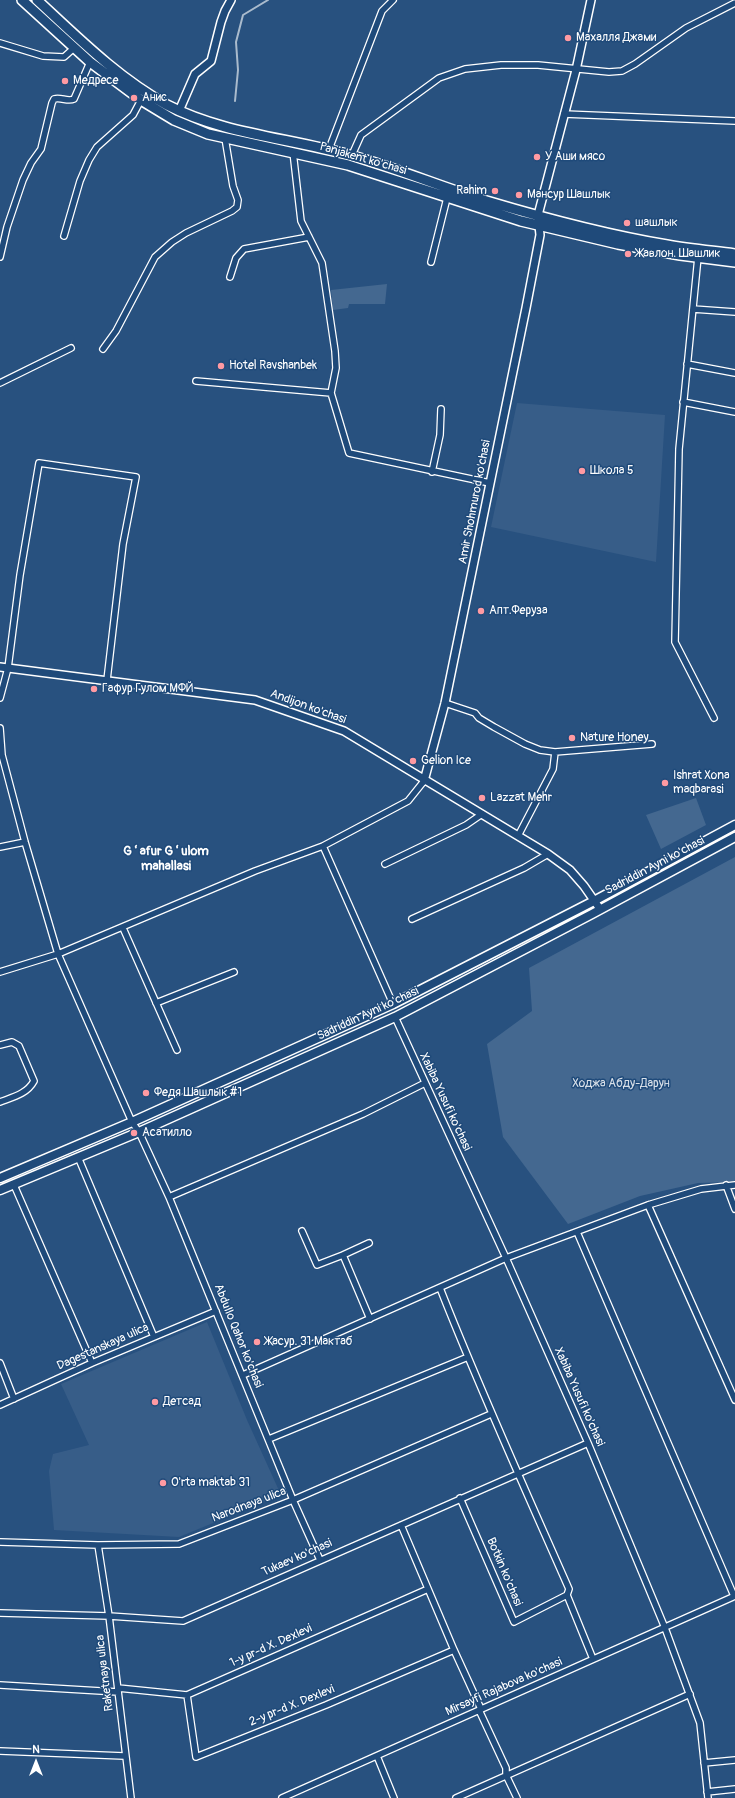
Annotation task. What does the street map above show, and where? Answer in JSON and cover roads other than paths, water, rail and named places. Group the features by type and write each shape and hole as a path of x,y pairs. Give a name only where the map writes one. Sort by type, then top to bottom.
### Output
{"main road":[{"name":"Panjakent ko'chasi","path":"22,0 90,62 141,100 191,127 225,138 348,165 485,211 539,225 618,244 673,254 735,262"},
{"name":"Panjakent ko'chasi","path":"37,0 92,51 151,95 179,111 212,124 352,155 487,201 538,215 644,241 735,254"},
{"name":"Sadriddin Ayni ko'chasi","path":"0,1178 132,1122 393,1004 735,825"},
{"name":"Sadriddin Ayni ko'chasi","path":"0,1190 139,1132 395,1017 600,910 735,836"}],"street":[{"path":"179,111 195,74 210,61 221,22 231,0"},
{"path":"329,149 382,11 393,0"},
{"path":"538,215 576,70 591,0"},
{"path":"352,155 361,135 439,78 465,69 501,64 538,65 576,70 609,72 622,70 635,64 686,28 735,2"},
{"path":"0,43 43,56 64,57 74,48"},
{"path":"0,257 7,228 23,180 31,163 41,149 52,103 54,99 57,98 70,100 74,99 90,62"},
{"path":"64,236 80,181 92,153 133,115 141,100"},
{"path":"564,114 735,121"},
{"path":"103,349 116,331 155,257 176,239 232,211 237,207 238,200 233,186 225,138"},
{"path":"292,152 301,221 322,263 335,351 336,368 331,393 349,453 432,472 490,483"},
{"path":"431,262 447,198"},
{"name":"Amir Shohmurod ko'chasi","path":"424,781 445,704 540,235 538,215"},
{"path":"230,277 236,258 244,249 309,237"},
{"path":"698,257 679,449 675,642 714,718"},
{"path":"693,309 735,312"},
{"path":"0,383 71,348"},
{"path":"687,364 735,372"},
{"path":"196,381 331,393"},
{"path":"683,402 735,412"},
{"path":"432,472 440,435 440,409"},
{"path":"0,698 39,463 136,477 122,544 107,680"},
{"name":"Andijon ko'chasi","path":"4,667 255,700 344,732 548,854 570,870 584,886 600,910"},
{"path":"445,704 475,713 479,718 489,724 525,744 540,750 555,752 652,744"},
{"name":"Abdullo Qahor ko'chasi","path":"0,728 2,755 25,842 58,954 132,1122 139,1132 169,1197 293,1500 320,1560"},
{"path":"518,836 553,769 555,752"},
{"path":"0,972 58,954 123,928 255,871 323,846 408,801 424,781"},
{"path":"385,864 466,825 482,814"},
{"path":"0,847 25,842"},
{"path":"323,846 393,1004"},
{"path":"412,919 524,868 548,854"},
{"path":"123,928 177,1050"},
{"path":"156,1003 234,972"},
{"name":"Xabiba Yusufi ko'chasi","path":"395,1017 506,1258 588,1443 664,1628 700,1723 707,1795"},
{"path":"0,1045 12,1042 19,1046 34,1081 31,1087 23,1093 0,1102"},
{"path":"169,1197 363,1114 425,1083"},
{"path":"78,1157 154,1337"},
{"path":"14,1185 92,1363"},
{"path":"726,1185 735,1209"},
{"path":"243,1375 506,1258 648,1205 701,1189 735,1185"},
{"path":"648,1205 735,1400"},
{"path":"302,1231 317,1265 369,1243"},
{"path":"577,1232 734,1596"},
{"path":"343,1255 370,1319"},
{"path":"440,1288 491,1414 519,1473 569,1588 566,1595 593,1659"},
{"name":"Dagestanskaya ulica","path":"0,1405 92,1363 216,1311"},
{"path":"269,1439 468,1358"},
{"path":"0,1363 14,1399"},
{"name":"Narodnaya ulica","path":"0,1542 98,1545 179,1544 293,1500 491,1414"},
{"name":"Tukaev ko'chasi","path":"0,1613 109,1616 183,1621 588,1443"},
{"name":"Botkin ko'chasi","path":"460,1498 514,1622 566,1595"},
{"path":"400,1525 506,1768 506,1775 517,1798"},
{"name":"Raketnaya ulica","path":"98,1545 109,1616 130,1798"},
{"name":"1-y pr-d X. Dexlevi","path":"0,1685 118,1690 187,1695 428,1590"},
{"name":"Mirsayfi Rajabova ko'chasi","path":"282,1798 734,1596"},
{"name":"2-y pr-d X. Dexlevi","path":"187,1695 196,1757 326,1705 454,1650"},
{"path":"456,1798 690,1694"},
{"path":"0,1751 124,1756"},
{"path":"377,1756 394,1798"},
{"path":"704,1763 735,1760"},
{"path":"707,1795 735,1789"}],"waterway":[{"path":"235,101 238,70 236,42 243,15 268,0"}],"place":[{"name":"Махалля Джами","path":"568,38"},
{"name":"Медресе","path":"65,81"},
{"name":"Анис","path":"134,98"},
{"name":"У Аши мясо","path":"537,157"},
{"name":"Rahim","path":"495,191"},
{"name":"Мансур Шашлык","path":"519,195"},
{"name":"шашлык","path":"627,223"},
{"name":"Жавлон. Шашлик","path":"628,254"},
{"name":"Hotel Ravshanbek","path":"221,366"},
{"name":"Школа 5","path":"582,471"},
{"name":"Апт.Феруза","path":"481,611"},
{"name":"Гафур Гулом МФЙ","path":"94,689"},
{"name":"Nature Honey","path":"572,738"},
{"name":"Gelion Ice","path":"413,761"},
{"name":"Ishrat Хоnа mаqbаrasi","path":"665,783"},
{"name":"Lazzat Mehr","path":"482,798"},
{"name":"Федя Шашлык #1","path":"146,1093"},
{"name":"Асатилло","path":"134,1133"},
{"name":"Жасур. 31 Мактаб","path":"257,1342"},
{"name":"Детсад","path":"155,1402"},
{"name":"O'rta maktab 31","path":"163,1483"}],"district":[{"name":"Gʻafur Gʻulom mahallasi","path":"166,860"}],"park label":[{"name":"Ходжа Абду-Дарун","path":"621,1084"}]}
